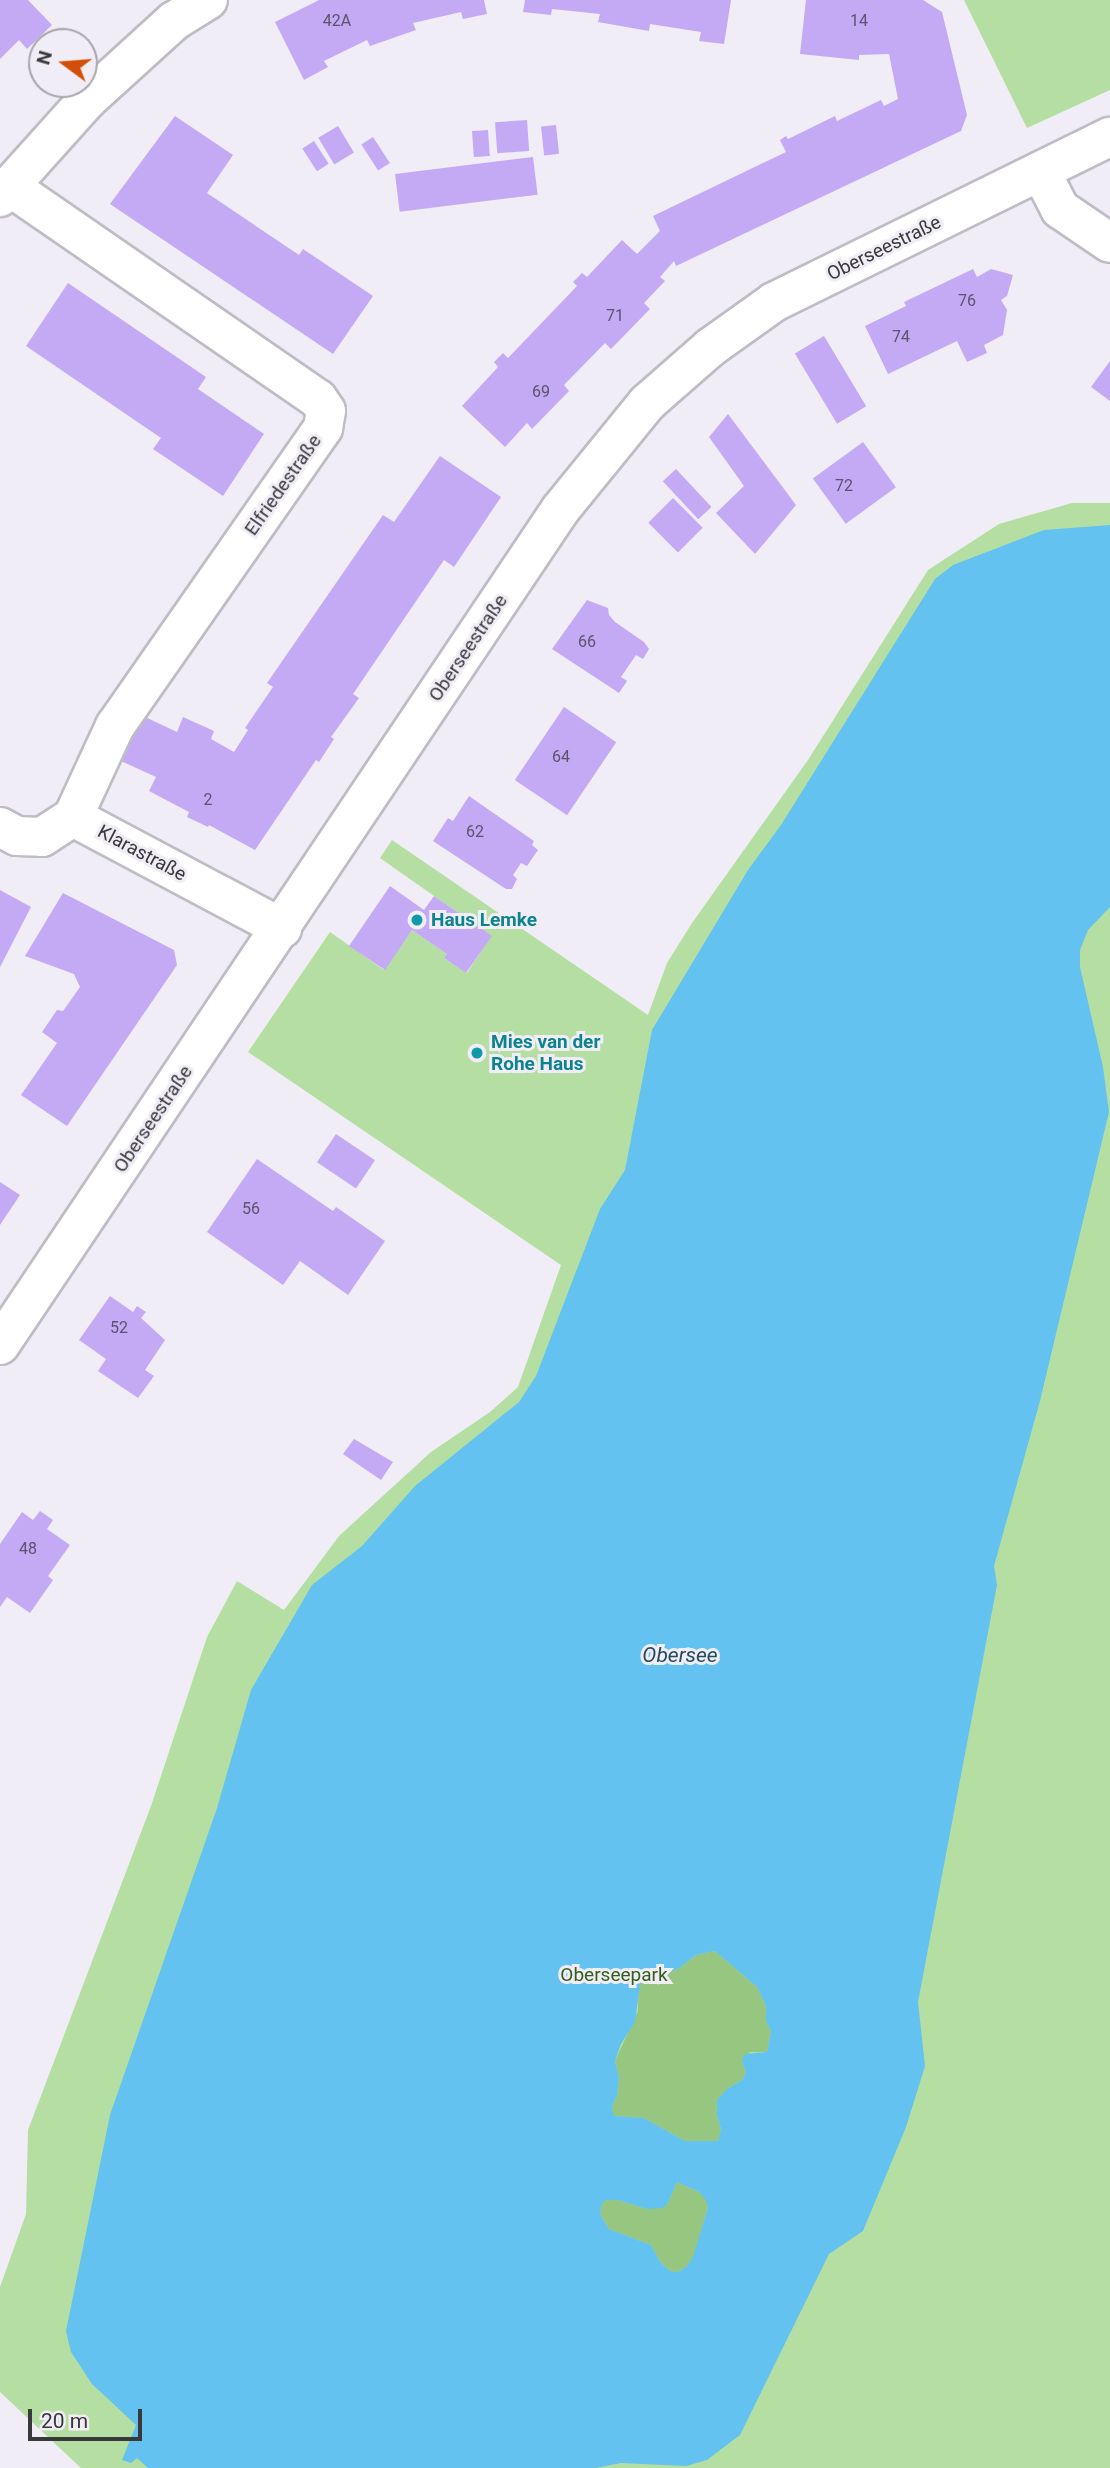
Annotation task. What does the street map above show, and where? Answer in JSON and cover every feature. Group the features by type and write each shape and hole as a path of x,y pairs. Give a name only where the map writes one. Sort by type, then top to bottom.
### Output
{"street":[{"path":"4,191 86,101 174,21 208,0"},
{"name":"Oberseestraße","path":"0,1345 560,510 647,403 711,347 774,302 1110,137"},
{"path":"1041,172 1060,209 1110,243"},
{"name":"Elfriedestraße","path":"4,191 318,399 326,411 323,428 115,726 73,817"},
{"path":"0,827 18,836 42,837 73,817"},
{"name":"Klarastraße","path":"73,817 282,928"}],"green space":[{"path":"964,0 1110,0 1110,90 1027,128"},
{"name":"Obersee","path":"1072,503 1110,503 1110,2468 81,2468 0,2392 0,2287 26,2214 28,2130 151,1806 207,1637 237,1581 284,1610 339,1536 431,1452 490,1412 518,1387 561,1265 248,1052 330,932 384,970 412,930 447,954 445,959 467,973 491,936 380,858 392,840 648,1015 667,963 692,923 808,760 928,570 999,524"},
{"path":"715,1951 757,1987 766,2006 766,2021 771,2031 767,2052 750,2052 742,2061 746,2073 742,2080 727,2089 717,2116 721,2129 718,2141 685,2141 644,2118 613,2116 612,2106 617,2096 619,2077 615,2061 638,2011 639,1979 650,1972 667,1973 678,1969 696,1955"},
{"path":"677,2182 699,2192 707,2200 708,2208 694,2257 678,2272 670,2271 661,2263 651,2245 609,2229 600,2214 601,2203 606,2200 618,2200 647,2209 668,2203"}],"water":[{"name":"Obersee","path":"1110,525 1110,907 1088,930 1080,950 1080,967 1103,1067 1109,1112 1040,1401 994,1566 997,1585 918,2002 925,2066 906,2127 863,2231 829,2254 740,2435 707,2460 686,2466 621,2463 596,2468 148,2468 137,2458 131,2463 122,2460 136,2425 92,2384 71,2352 66,2331 110,2115 217,1808 251,1690 312,1585 362,1546 415,1486 519,1402 536,1376 600,1209 625,1170 652,1030 748,870 781,825 935,579 953,565 1044,530","holes":["715,1951 757,1987 766,2006 766,2021 771,2031 767,2052 745,2054 742,2061 746,2073 742,2080 727,2089 717,2100 717,2116 721,2129 718,2141 685,2141 644,2118 614,2116 612,2106 617,2096 619,2077 615,2061 621,2044 635,2022 641,1977 650,1972 667,1973 678,1969 696,1955","677,2182 699,2192 706,2200 708,2208 693,2257 687,2266 678,2272 670,2271 661,2263 651,2245 609,2229 600,2214 602,2203 606,2200 618,2200 647,2209 663,2208"]}],"building":[{"path":"0,0 28,0 52,25 49,28 28,28 28,48 19,40 0,59"},
{"path":"319,0 484,0 487,14 463,19 461,12 413,23 416,30 370,46 367,40 324,61 328,67 304,80 275,22"},
{"path":"525,0 731,0 724,44 699,41 701,32 650,24 649,31 598,22 600,14 552,9 551,15 523,12"},
{"path":"806,0 923,0 942,12 967,115 961,131 676,266 674,261 660,277 665,281 644,303 650,309 611,349 605,343 564,385 569,391 532,429 527,423 505,447 462,406 498,367 494,362 503,353 508,358 577,286 573,282 582,273 587,277 622,240 637,254 660,231 653,216 786,152 780,140 786,136 788,139 835,116 837,121 881,100 884,106 898,99 889,54 859,55 859,60 800,54"},
{"path":"175,116 233,155 207,193 299,255 303,249 373,296 333,354 110,204"},
{"path":"527,120 529,151 497,153 495,122"},
{"path":"556,125 559,154 544,155 541,127"},
{"path":"338,126 354,153 334,164 318,138"},
{"path":"488,130 490,156 474,157 472,131"},
{"path":"373,137 390,163 378,171 361,145"},
{"path":"314,141 329,164 317,171 302,149"},
{"path":"533,157 538,195 400,212 395,174"},
{"path":"973,269 977,277 991,269 1013,275 1007,296 1001,300 1007,310 1003,335 984,345 987,353 967,362 957,341 888,374 865,326 906,306 904,302"},
{"path":"68,283 206,377 198,389 264,434 223,496 153,449 161,438 26,346"},
{"path":"824,336 866,406 837,424 795,354"},
{"path":"1110,361 1110,401 1091,387"},
{"path":"728,414 796,505 755,554 716,513 744,486 709,437"},
{"path":"863,442 896,487 846,524 813,478"},
{"path":"440,456 501,497 454,567 444,560 353,694 359,698 331,737 334,739 319,762 316,760 255,850 209,825 208,827 187,817 189,812 149,791 156,777 121,761 143,716 177,732 183,717 214,731 211,739 234,752 248,730 245,728 273,687 267,683 383,515 394,522"},
{"path":"676,469 711,507 698,519 663,481"},
{"path":"673,498 703,528 678,552 648,523"},
{"path":"587,600 608,608 609,615 615,622 644,642 649,649 643,659 636,655 621,677 627,681 619,693 552,649"},
{"path":"564,707 616,742 567,815 515,780"},
{"path":"469,796 534,841 532,845 538,850 527,866 521,863 513,875 517,879 512,889 506,889 433,841 448,818 453,821"},
{"name":"Haus Lemke","path":"390,886 424,910 434,896 492,936 466,973 444,958 447,954 412,930 385,970 349,946"},
{"path":"0,890 31,907 0,967"},
{"path":"63,893 174,950 177,965 67,1126 21,1095 57,1043 42,1032 57,1010 63,1011 80,987 74,974 25,956"},
{"path":"336,1134 375,1160 356,1188 317,1162"},
{"path":"257,1159 333,1211 336,1207 385,1241 348,1295 300,1261 283,1285 207,1232"},
{"path":"0,1182 20,1195 0,1225"},
{"path":"110,1296 133,1312 137,1306 146,1312 141,1318 165,1340 145,1370 154,1376 138,1398 98,1371 106,1359 79,1340"},
{"path":"354,1439 393,1462 381,1480 343,1454"},
{"path":"40,1511 53,1520 47,1529 70,1545 48,1576 53,1580 30,1613 7,1597 0,1607 0,1544 22,1512 33,1520"}],"place":[{"name":"Haus Lemke","path":"417,920"},
{"name":"Mies van der Rohe Haus","path":"477,1053"}],"park label":[{"name":"Oberseepark","path":"614,1975"}]}
